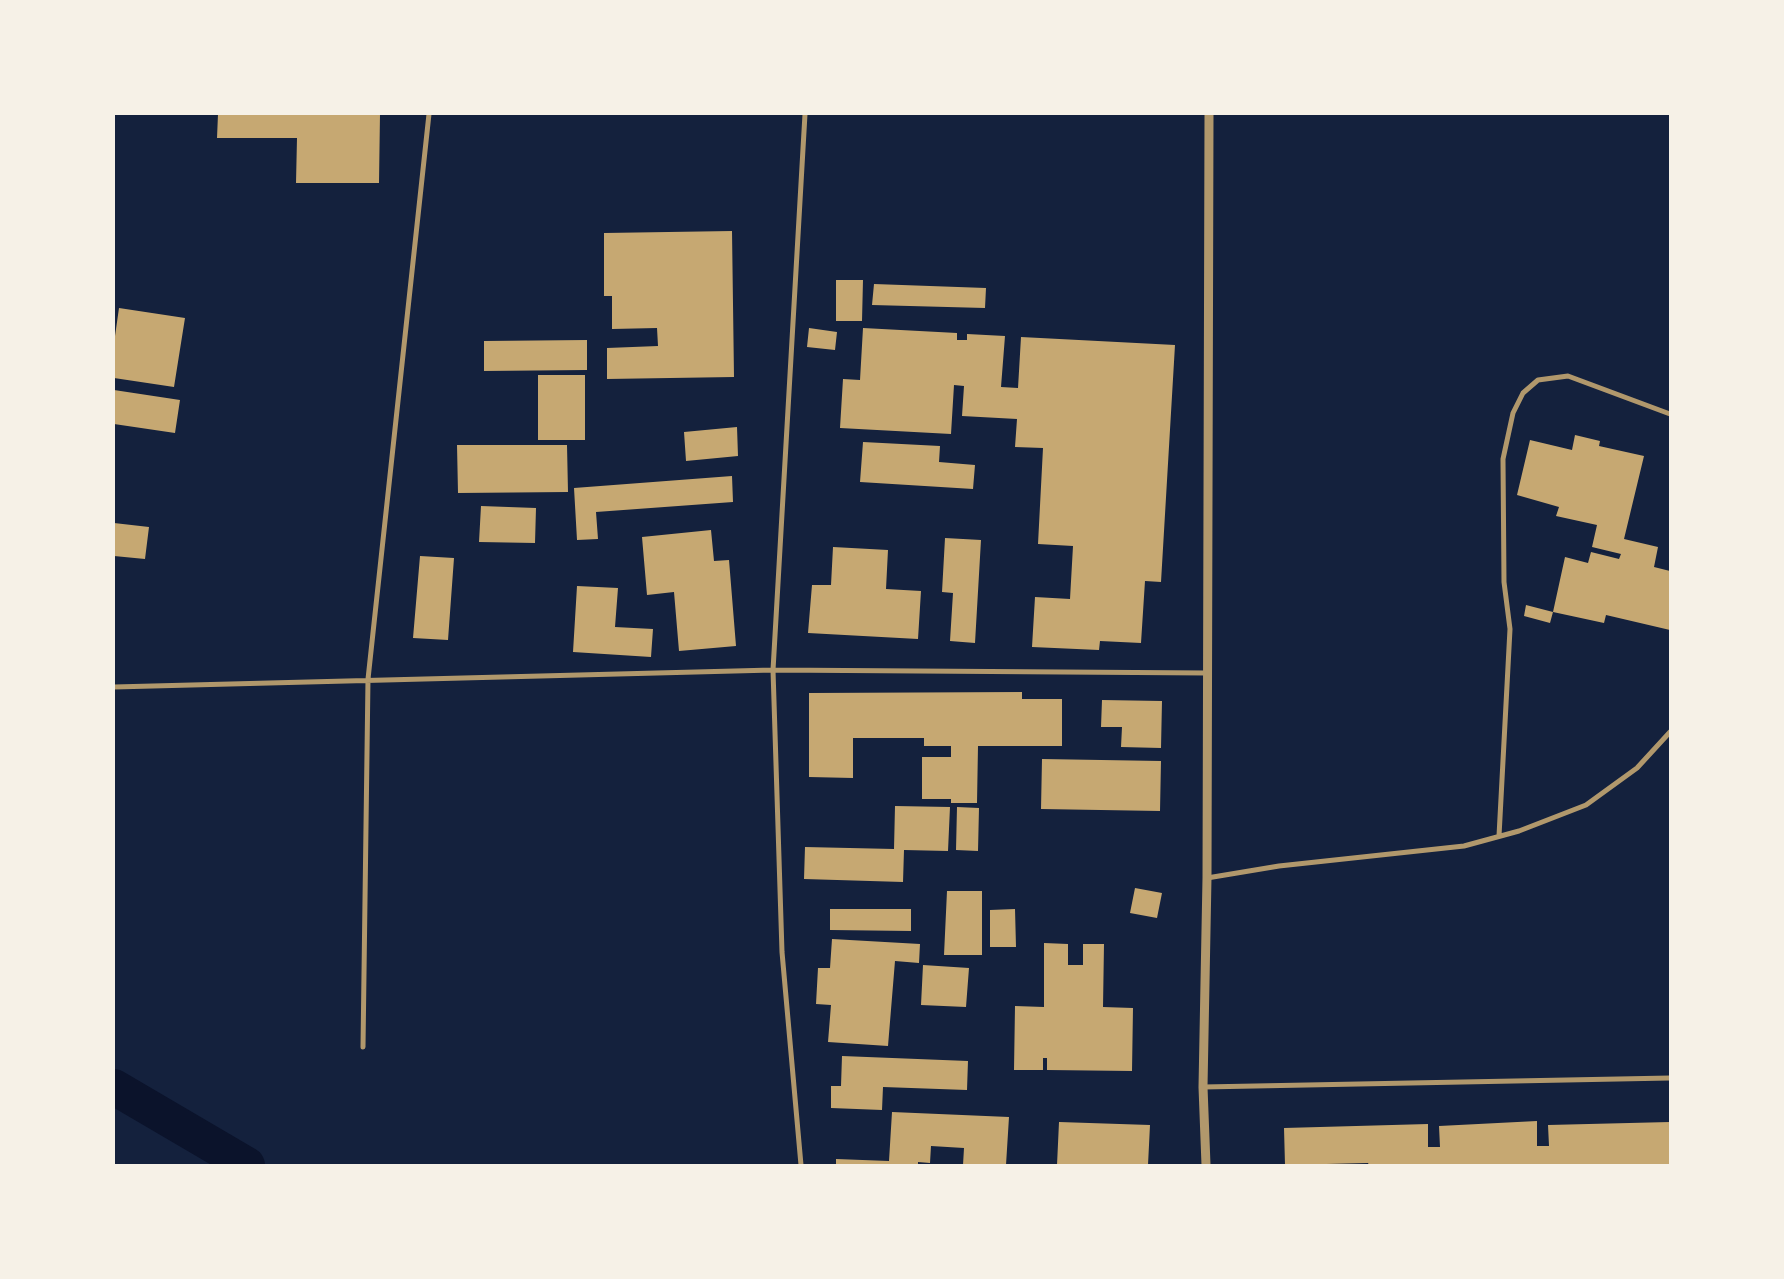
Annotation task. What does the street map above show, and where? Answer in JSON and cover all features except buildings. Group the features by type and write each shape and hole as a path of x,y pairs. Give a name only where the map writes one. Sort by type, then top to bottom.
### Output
{"street":[{"path":"363,1047 368,680 429,114"},
{"path":"801,1165 782,952 774,670 805,114"},
{"path":"1206,1165 1203,1087 1207,878 1208,114"},
{"path":"1499,836 1510,628 1504,582 1503,459 1513,413 1523,393 1538,380 1568,376 1670,414"},
{"path":"114,687 774,670 1206,673"},
{"path":"1207,878 1279,866 1464,846 1499,836 1586,805 1637,768 1670,732"},
{"path":"1203,1087 1670,1078"}],"waterway":[{"path":"114,1087 247,1165"}]}
